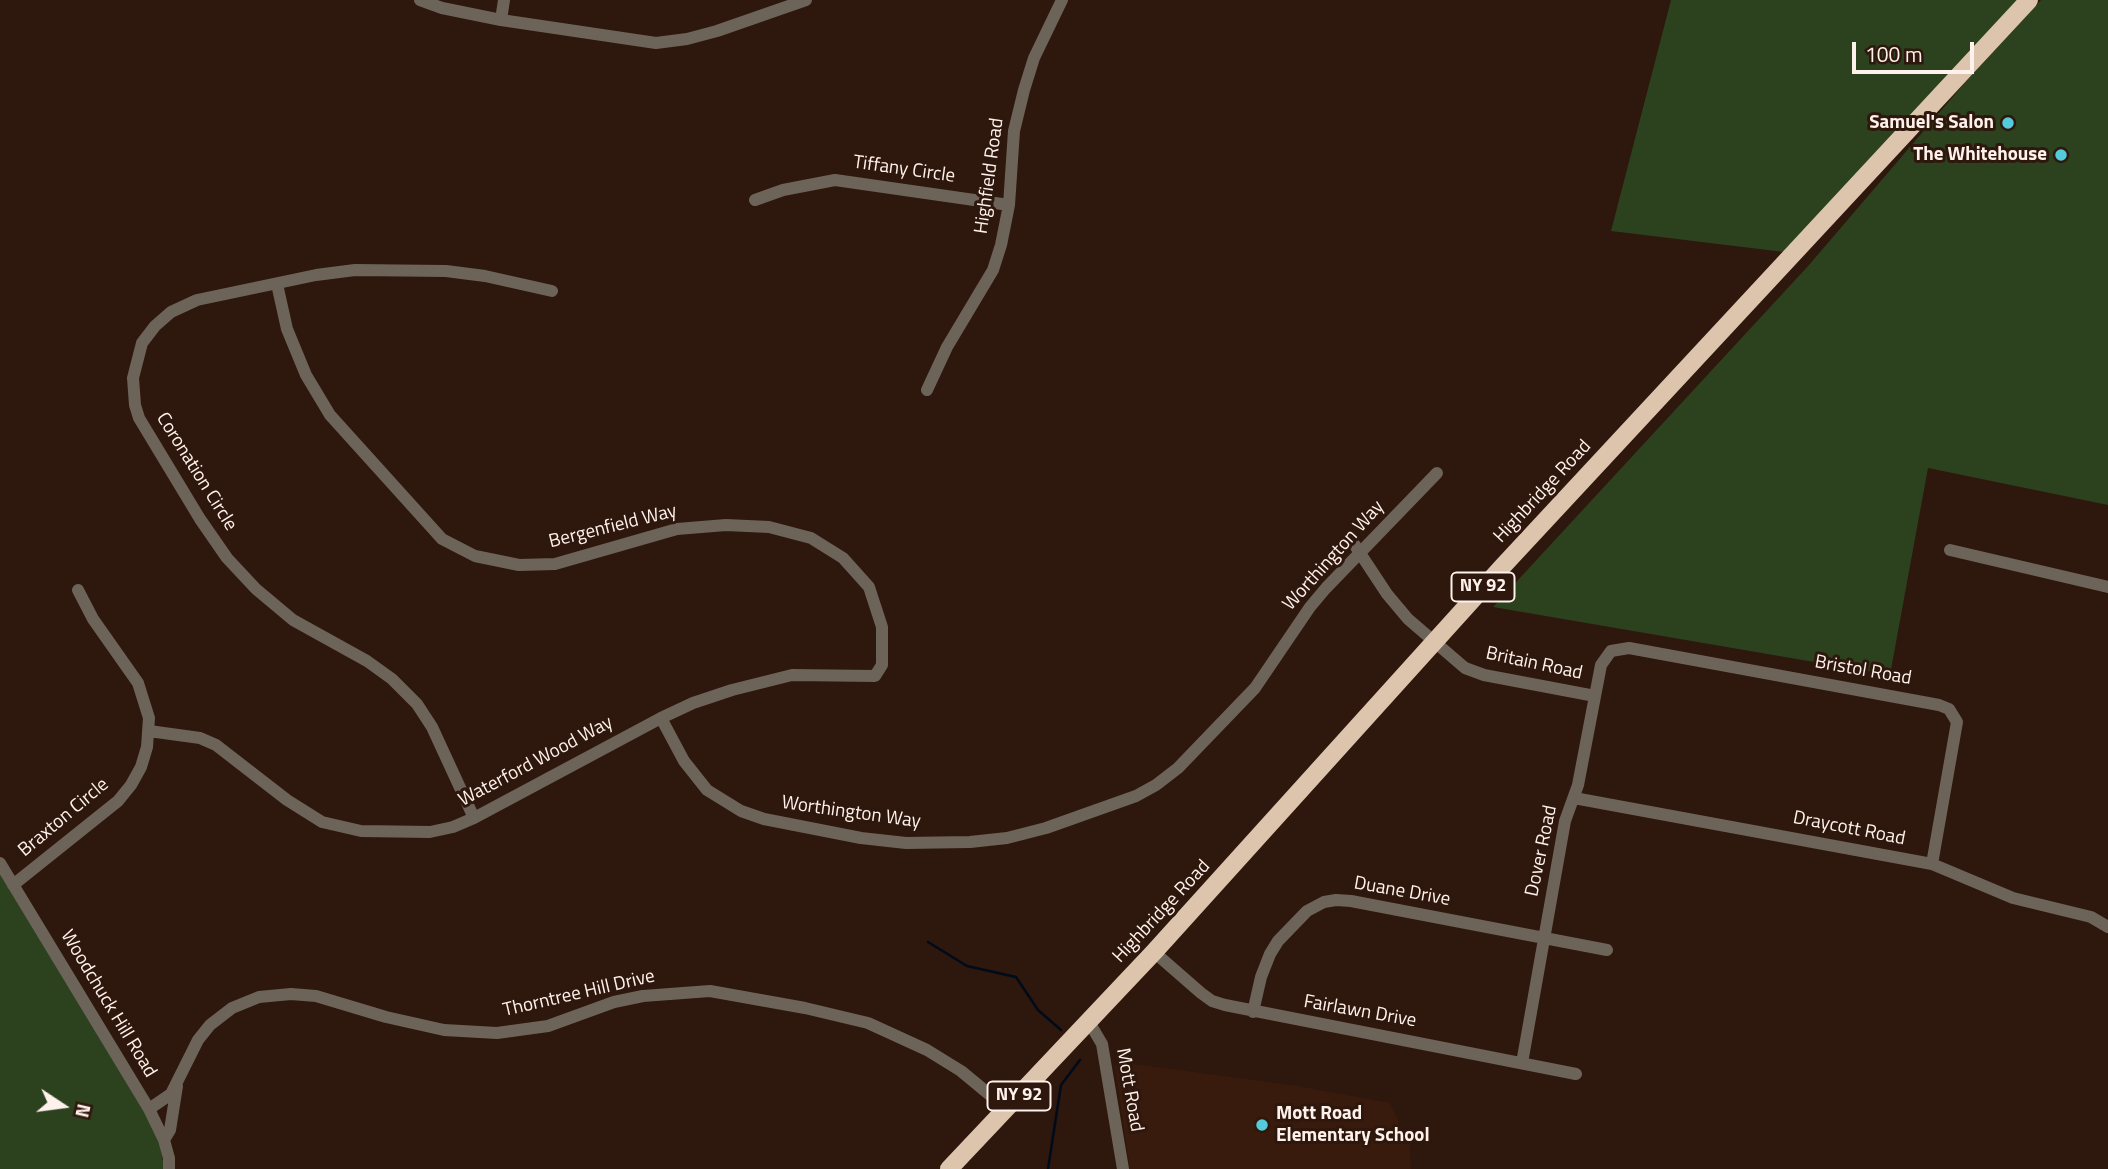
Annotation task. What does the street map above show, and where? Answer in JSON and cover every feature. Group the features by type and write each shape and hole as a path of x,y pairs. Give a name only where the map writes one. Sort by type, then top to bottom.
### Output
{"highway":[{"name":"Highbridge Road","path":"949,1169 1154,952 1434,642 2029,0"}],"street":[{"path":"420,0 442,8 501,20 656,43 717,32 806,0"},
{"path":"501,20 504,0"},
{"name":"Highfield Road","path":"927,390 947,347 991,274 1001,245 1009,205 1014,131 1024,90 1034,58 1062,0"},
{"name":"Tiffany Circle","path":"755,200 783,190 835,180 1009,205"},
{"name":"Coronation Circle","path":"474,818 432,727 416,704 392,679 367,661 293,620 256,589 227,558 200,519 139,418 133,378 142,343 161,319 183,305 197,300 355,270 401,269 485,276 552,291"},
{"name":"Bergenfield Way","path":"277,284 287,329 306,375 330,415 442,539 475,556 519,565 555,564 677,529 726,525 769,527 811,538 844,558 869,587 882,627 882,665 875,676"},
{"name":"Worthington Way","path":"661,718 695,777 706,790 741,811 764,819 906,843 947,844 1007,838 1046,828 1112,806 1156,785 1178,768 1255,688 1310,607 1357,549 1437,473"},
{"path":"1357,549 1401,611 1434,642"},
{"path":"1950,550 2108,587"},
{"name":"Braxton Circle","path":"13,885 118,801 141,767 147,747 149,731 145,700 138,683 93,619 78,590"},
{"name":"Britain Road","path":"1434,642 1465,668 1484,675 1595,696"},
{"name":"Bristol Road","path":"1611,651 1629,648 1940,705 1949,709 1957,722 1932,864"},
{"name":"Dover Road","path":"1522,1063 1565,821 1574,798 1601,665 1611,651"},
{"name":"Waterford Wood Way","path":"149,731 200,738 216,745 297,808 322,822 361,831 430,832 474,818 693,703 792,675 875,676"},
{"name":"Draycott Road","path":"1574,798 1932,864 2013,898 2091,917 2108,927"},
{"name":"Woodchuck Hill Road","path":"0,863 149,1109 164,1140 169,1169"},
{"name":"Duane Drive","path":"1253,1012 1261,977 1270,954 1296,920 1324,902 1351,901 1608,950"},
{"name":"Fairlawn Drive","path":"1154,952 1212,1001 1253,1012 1576,1074"},
{"name":"Thorntree Hill Drive","path":"149,1109 165,1099 178,1082 198,1040 210,1025 232,1008 259,997 291,994 316,996 386,1017 443,1030 497,1033 548,1026 614,1002 643,996 710,991 805,1008 868,1023 927,1050 961,1071 1007,1109"},
{"name":"Mott Road","path":"1089,1021 1102,1044 1123,1169"},
{"name":"Thorntree Hill Drive","path":"164,1140 170,1130 178,1082"}],"shaded area":[{"name":"Mott Road Elementary School","path":"1134,1064 1298,1086 1390,1103 1410,1146 1411,1169 1130,1169 1115,1066"}],"green space":[{"path":"1671,0 2019,0 1784,252 1611,231"},
{"path":"2041,0 2108,0 2108,505 1928,468 1890,675 1493,607 1809,265 1968,79"},
{"path":"0,870 145,1111 160,1142 164,1169 0,1169"}],"waterway":[{"path":"928,942 967,966 1016,977 1038,1010 1061,1030"},
{"path":"1048,1169 1061,1085 1080,1060"}],"place":[{"name":"Samuel's Salon","path":"2008,123"},
{"name":"The Whitehouse","path":"2061,155"},
{"name":"Mott Road Elementary School","path":"1262,1125"}]}
